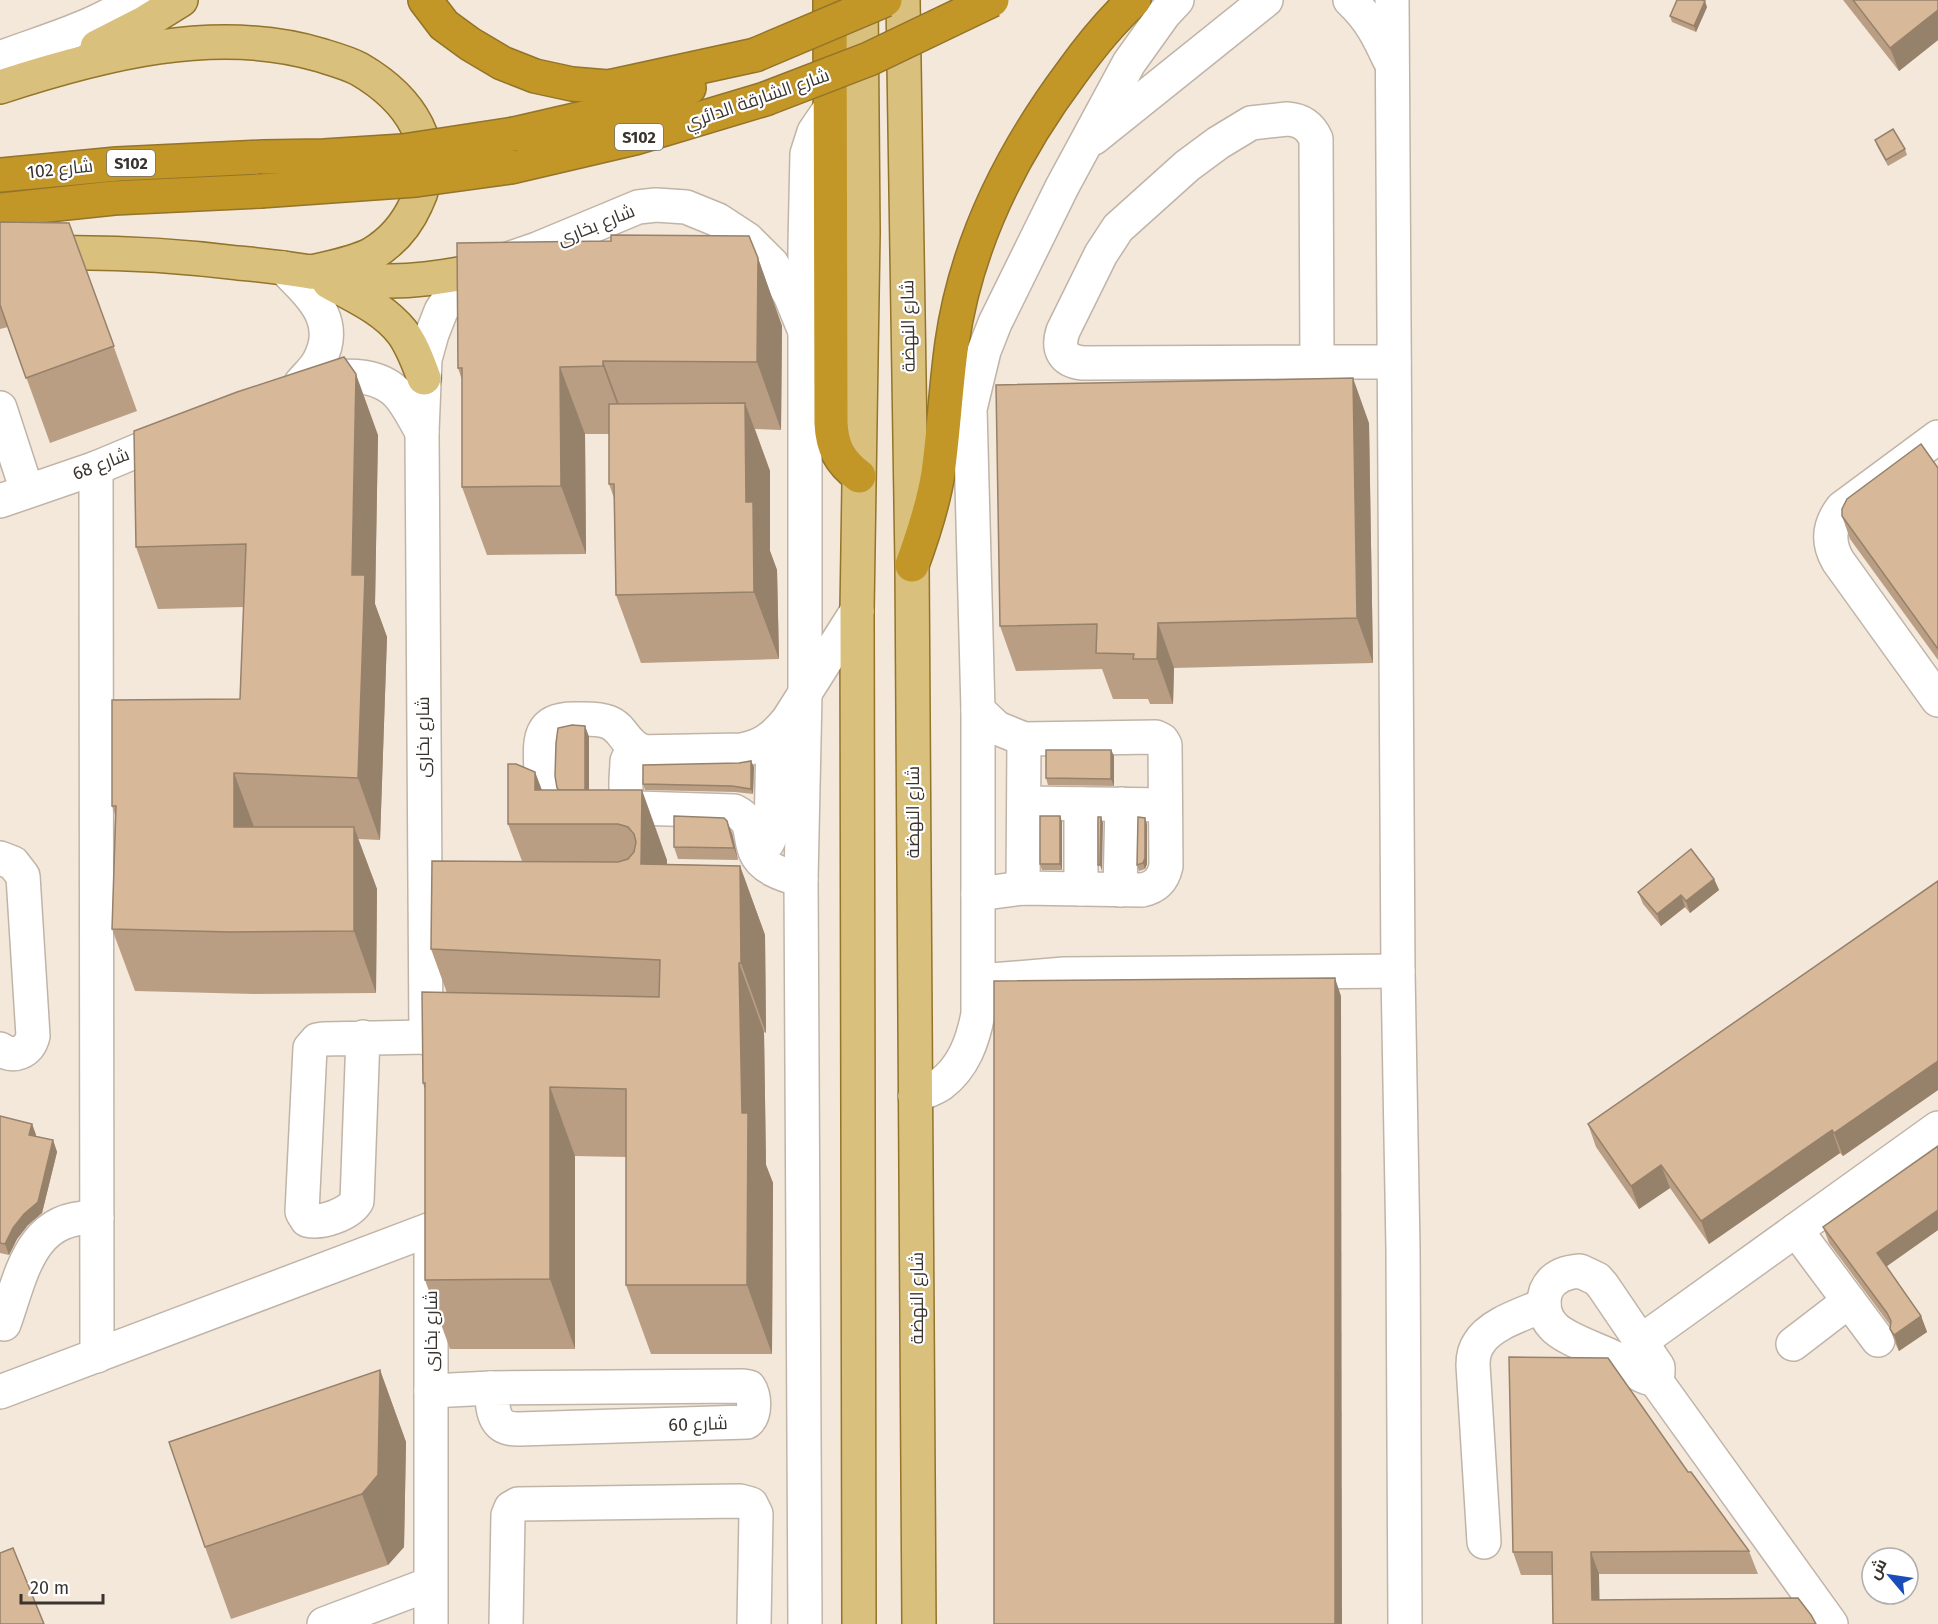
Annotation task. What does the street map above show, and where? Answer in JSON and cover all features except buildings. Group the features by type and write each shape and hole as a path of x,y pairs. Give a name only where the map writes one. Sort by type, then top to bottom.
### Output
{"highway":[{"path":"424,0 444,25 502,63 536,76 572,84 608,87 755,55"},
{"path":"830,0 832,440 838,456 859,476"},
{"name":"شارع الشارقة الدائري","path":"263,157 403,151 514,134 631,107 716,77 755,55 885,0"},
{"name":"شارع الشارقة الدائري","path":"260,191 416,180 511,167 635,138 765,99 869,59 992,0"},
{"path":"912,565 923,535 938,474 952,340 976,247 993,202 1048,103 1088,50 1134,0"},
{"name":"شارع 102","path":"0,175 117,164 263,157"},
{"name":"شارع 102","path":"0,210 114,198 260,191"}],"main road":[{"path":"49,71 144,23 181,0"},
{"path":"859,1624 857,611 863,232 861,0"},
{"name":"شارع النهضة","path":"903,0 912,565 919,1624"},
{"path":"0,87 49,71 140,50 213,42 282,46 357,68 386,88 403,104 416,122 424,144 427,166 422,192 411,216 394,237 373,253 349,264 297,270"},
{"path":"0,255 112,252 182,256 352,279 383,281 415,280 470,272"},
{"path":"297,270 386,316 402,332 414,351 424,378"}],"street":[{"path":"0,58 83,27 134,0"},
{"path":"915,1096 941,1084 955,1070 967,1053 978,1014 978,710 970,409 984,351 995,323 1083,147 1129,63 1177,0"},
{"path":"1083,147 1266,0"},
{"path":"1350,0 1363,11 1376,29 1392,66"},
{"path":"1392,0 1405,1624"},
{"path":"805,1624 801,880 805,694 805,245 807,154 814,132 831,107"},
{"path":"1317,362 1316,140 1312,131 1305,124 1287,119 1251,123 1218,143 1187,166 1118,228 1101,254 1060,340 1061,349 1074,363 1394,362"},
{"name":"شارع بخارى","path":"427,1071 422,432 425,359 441,311 455,289 470,272 537,249 638,207 656,205 686,207 718,220 747,240 771,264 790,295 806,334"},
{"path":"297,270 323,315 327,330 325,347 318,362 301,383"},
{"path":"269,396 301,383 331,377 347,376 377,381 396,392 422,432"},
{"path":"0,408 14,496"},
{"name":"شارع 68","path":"14,496 96,468 204,423"},
{"path":"1938,437 1842,508 1832,525 1830,534 1833,553 1838,561 1938,699"},
{"path":"96,468 97,1356"},
{"path":"801,880 768,867 756,853 749,824 734,811 646,809 632,806 627,797 627,761 633,754 642,751 741,750 758,746 772,737 788,720 857,611"},
{"path":"978,710 997,728 1024,739 1156,736 1162,740 1165,745 1166,866 1160,882 1152,888 1142,890 1031,889 978,894"},
{"path":"642,751 629,744 618,729 609,722 563,719 555,721 547,727 540,747 542,802 546,812 561,823 602,824 627,821 646,809"},
{"path":"756,853 768,842 771,835 772,737"},
{"path":"1024,739 1033,803 1031,889"},
{"path":"1033,803 1165,805"},
{"path":"1081,804 1081,889"},
{"path":"1120,890 1122,804"},
{"path":"0,858 13,863 23,876 33,1036 26,1050 19,1053 11,1054 0,1049"},
{"path":"424,911 459,911"},
{"path":"979,981 1064,974 1398,971"},
{"path":"363,1037 357,1202 343,1214 317,1221 307,1220 302,1212 310,1048 317,1040 363,1037 426,1037"},
{"path":"1640,1342 1938,1128"},
{"name":"شارع بخارى","path":"430,1195 431,1624"},
{"path":"4,1324 36,1242 57,1224 83,1217 97,1218"},
{"path":"0,1392 431,1229"},
{"path":"1796,1230 1878,1340"},
{"path":"1580,1271 1597,1279 1658,1367 1658,1373 1654,1378 1646,1378 1615,1358 1558,1330 1546,1312 1544,1298 1548,1287 1554,1280 1571,1272 1580,1271"},
{"path":"1793,1344 1849,1301"},
{"path":"1484,1542 1474,1354 1478,1343 1495,1328 1546,1312"},
{"path":"1654,1378 1831,1624"},
{"name":"شارع 60","path":"431,1391 491,1388 747,1386 752,1392 753,1412 750,1420 742,1422 513,1430 496,1420 491,1388"},
{"path":"506,1624 508,1515 511,1508 518,1504 740,1501 751,1504 756,1514 754,1624"},
{"path":"324,1624 430,1584"}]}
